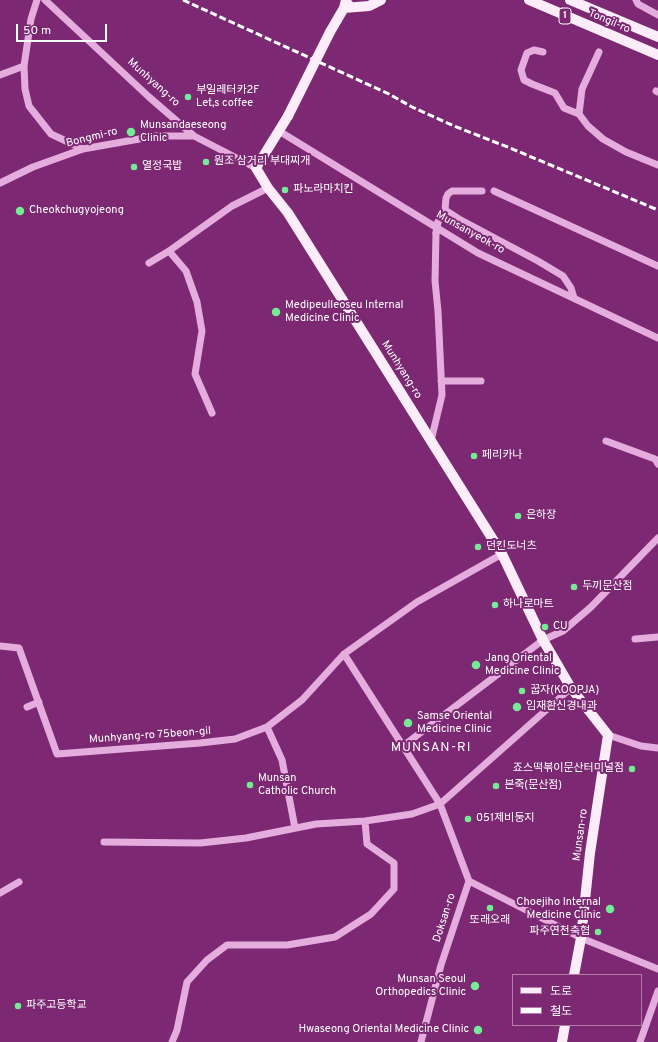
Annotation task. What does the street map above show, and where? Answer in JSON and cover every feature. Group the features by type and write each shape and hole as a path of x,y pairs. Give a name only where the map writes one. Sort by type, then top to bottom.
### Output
{"main road":[{"path":"256,168 288,116 345,4 352,0"},
{"path":"345,4 369,6 381,0"},
{"name":"Tongil-ro","path":"529,0 658,55"},
{"name":"Tongil-ro","path":"570,0 658,37"},
{"name":"Munhyang-ro","path":"256,168 268,188 288,213 432,441 502,554 543,640 572,688 608,736"},
{"name":"Munsan-ro","path":"574,974 581,938 590,853 608,736"},
{"path":"562,1042 565,1026"}],"street":[{"path":"37,0 31,19 24,66 25,88 29,106 51,134 83,149"},
{"name":"Munhyang-ro","path":"45,0 148,97 194,136 256,168"},
{"path":"636,0 638,4 658,15"},
{"path":"544,52 534,50 527,53 522,70 524,80 555,93 564,108 579,114 588,126 603,139 626,152 658,165"},
{"path":"579,114 582,89 599,52"},
{"path":"0,75 24,66"},
{"name":"Munsanyeok-ro","path":"279,131 478,253 658,338"},
{"name":"Bongmi-ro","path":"0,183 33,167 83,149 156,136 194,136"},
{"path":"149,263 169,251 232,206 268,188"},
{"path":"432,441 442,395 435,280 436,233 438,222 445,210 446,198 452,191 482,191"},
{"path":"494,191 658,266"},
{"path":"445,210 459,219 538,260 563,276 571,288 574,298"},
{"path":"169,251 186,271 197,302 202,331 195,374 212,413"},
{"path":"441,381 480,381"},
{"path":"606,440 655,459 658,464"},
{"path":"403,746 543,640 563,631 591,607 658,538"},
{"name":"Munhyang-ro 75beon-gil","path":"0,646 19,648 57,754 235,740 267,727 302,700 344,654 417,602 502,554"},
{"path":"635,639 658,637"},
{"path":"344,654 440,804 469,881 581,938 658,969"},
{"path":"104,842 200,843 246,838 316,824 365,821 412,814 440,804 572,688"},
{"path":"27,707 39,702"},
{"path":"267,727 282,760 295,828"},
{"path":"608,736 641,746 658,748"},
{"path":"172,1042 177,1030 187,982 206,960 227,945 287,945 335,937 371,914 394,889 394,863 367,844 365,821"},
{"name":"Doksan-ro","path":"421,1042 441,965 469,881"},
{"path":"0,893 19,882"},
{"path":"640,1042 658,991"}],"railway":[{"path":"183,0 389,94 412,107 454,126 658,210"}],"place":[{"name":"부일레터카2F Let,s coffee","path":"188,97"},
{"name":"Munsandaeseong Clinic","path":"131,132"},
{"name":"원조 삼거리 부대찌개","path":"206,162"},
{"name":"열정국밥","path":"134,167"},
{"name":"파노라마치킨","path":"285,190"},
{"name":"Cheokchugyojeong","path":"20,211"},
{"name":"Medipeulleoseu Internal Medicine Clinic","path":"276,312"},
{"name":"페리카나","path":"474,456"},
{"name":"은하장","path":"518,516"},
{"name":"던킨도너츠","path":"478,547"},
{"name":"두끼문산점","path":"574,587"},
{"name":"하나로마트","path":"495,605"},
{"name":"CU","path":"545,627"},
{"name":"Jang Oriental Medicine Clinic","path":"476,665"},
{"name":"꿉자(KOOPJA)","path":"522,691"},
{"name":"임재환신경내과","path":"517,707"},
{"name":"Samse Oriental Medicine Clinic","path":"408,723"},
{"name":"죠스떡볶이문산터미널점","path":"632,769"},
{"name":"Munsan Catholic Church","path":"250,785"},
{"name":"본죽(문산점)","path":"496,786"},
{"name":"051제비둥지","path":"468,819"},
{"name":"또래오래","path":"490,908"},
{"name":"Choejiho Internal Medicine Clinic","path":"610,909"},
{"name":"파주연천축협","path":"598,932"},
{"name":"Munsan Seoul Orthopedics Clinic","path":"475,986"},
{"name":"파주고등학교","path":"18,1006"},
{"name":"Hwaseong Oriental Medicine Clinic","path":"478,1030"}],"district":[{"name":"MUNSAN-RI","path":"431,748"}]}
